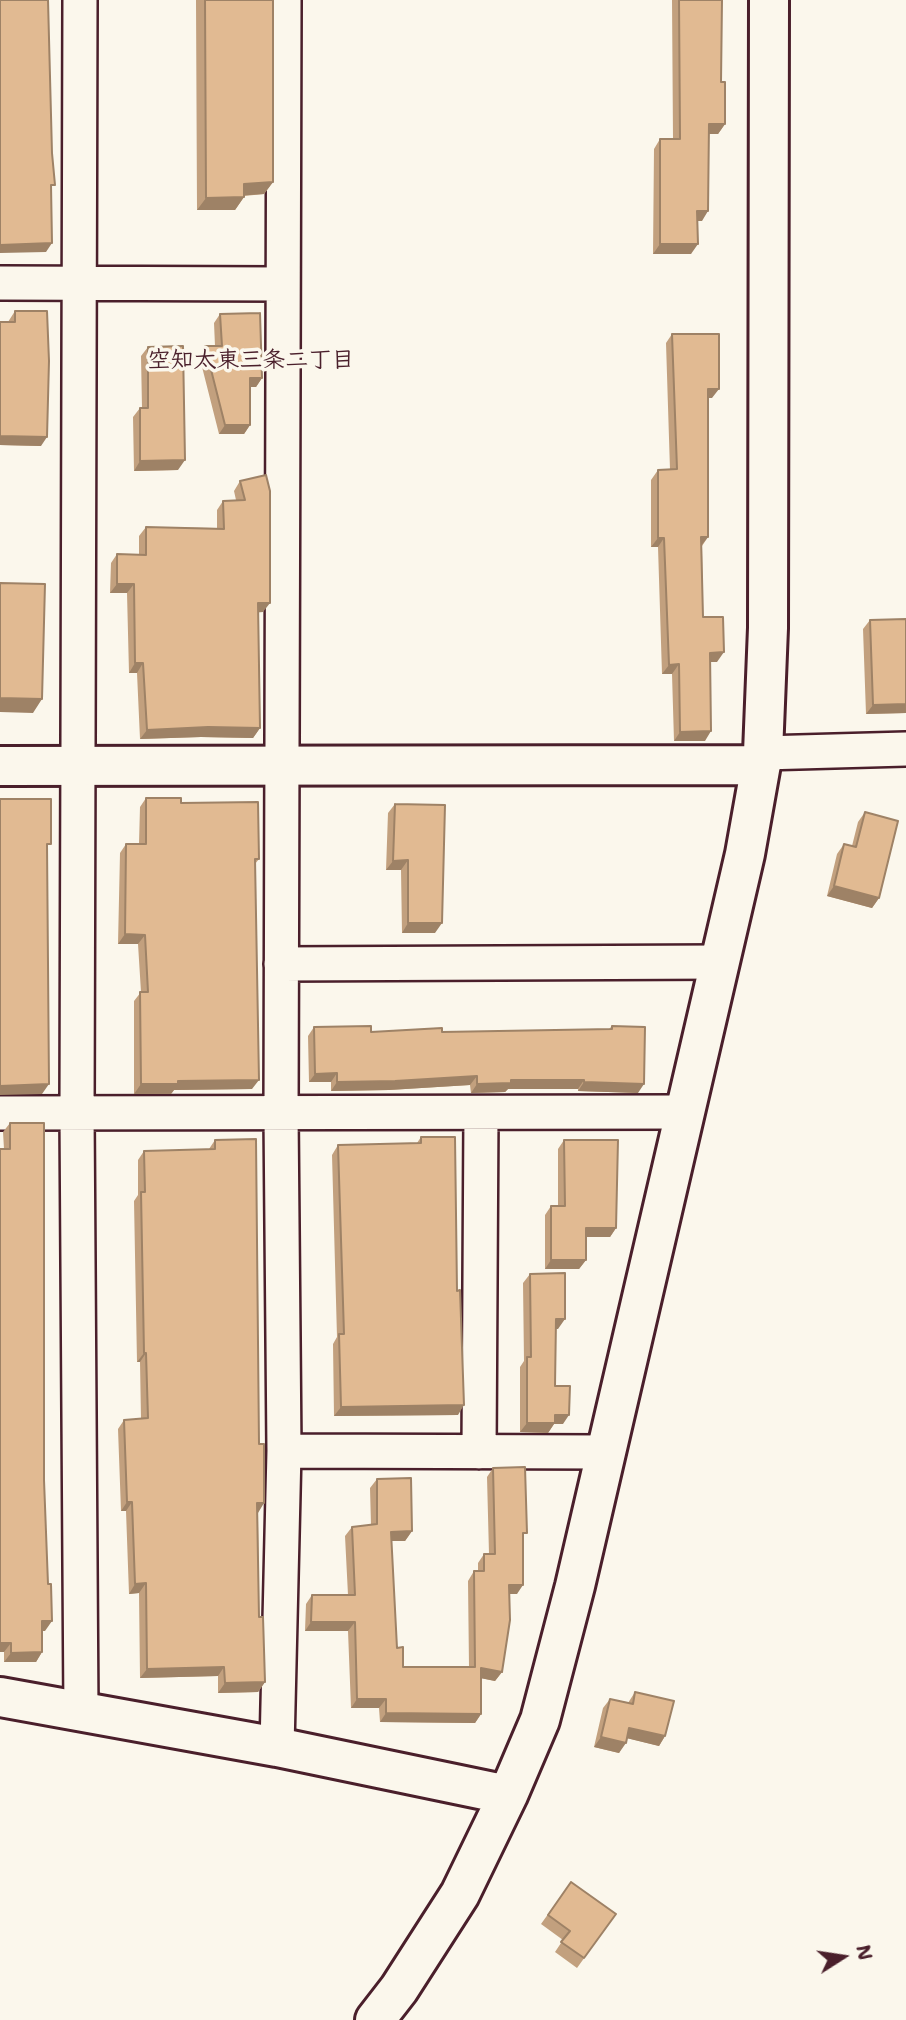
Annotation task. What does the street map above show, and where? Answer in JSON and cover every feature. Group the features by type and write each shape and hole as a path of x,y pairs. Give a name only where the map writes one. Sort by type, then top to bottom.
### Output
{"street":[{"path":"80,0 77,1113 81,1713"},
{"path":"277,1747 284,1451 281,1114 281,284 284,0"},
{"path":"376,2020 460,1894 508,1795 540,1720 575,1586 745,854 762,759 768,628 769,0"},
{"path":"0,283 281,284"},
{"path":"0,766 281,766 762,759 906,749"},
{"path":"281,964 720,962"},
{"path":"0,1113 685,1112"},
{"path":"479,1452 481,1113"},
{"path":"284,1451 605,1452"},
{"path":"0,1697 277,1747 508,1795"}],"building":[{"path":"0,0 48,0 55,185 51,185 52,243 0,245"},
{"path":"205,0 273,0 273,182 244,184 244,197 206,198"},
{"path":"679,0 722,0 721,82 725,82 725,124 709,124 708,211 697,211 698,244 660,244 660,139 680,139"},
{"path":"15,311 47,311 47,437 0,436 0,322 15,322"},
{"path":"260,313 262,378 250,378 250,425 225,425 205,346 222,346 220,314"},
{"path":"672,334 719,334 719,389 708,389 708,537 701,537 703,617 723,617 724,652 710,653 711,731 680,732 679,664 669,665 664,538 658,538 658,470 677,469"},
{"path":"183,346 185,460 140,461 140,408 148,408 148,347"},
{"path":"266,475 270,491 270,603 258,603 260,728 147,730 143,663 135,663 134,584 117,584 117,554 146,555 146,527 224,529 223,501 245,500 240,481"},
{"path":"0,583 45,584 42,699 0,698"},
{"path":"906,619 906,704 873,705 870,620"},
{"path":"146,798 181,798 181,803 258,802 259,859 255,859 259,1080 141,1084 140,992 148,992 145,935 125,934 126,844 146,844"},
{"path":"0,799 51,799 51,844 47,844 49,1084 0,1086"},
{"path":"395,804 445,805 442,923 408,923 408,860 393,861"},
{"path":"865,812 898,821 879,898 834,886 844,844 856,847"},
{"path":"371,1026 371,1032 442,1028 442,1032 645,1027 644,1084 584,1080 511,1080 511,1083 477,1084 477,1076 337,1082 337,1073 315,1074 314,1027"},
{"path":"10,1123 44,1123 44,1480 52,1621 42,1621 42,1652 11,1653 11,1643 0,1643 0,1149 10,1149"},
{"path":"421,1137 455,1137 457,1291 460,1290 464,1405 341,1407 339,1334 344,1334 338,1145 421,1143"},
{"path":"256,1139 259,1444 264,1444 264,1503 257,1503 259,1617 263,1617 265,1682 225,1683 224,1667 147,1669 146,1583 135,1584 132,1502 127,1502 124,1420 148,1418 141,1192 145,1192 144,1151 215,1149 215,1140"},
{"path":"564,1140 618,1140 616,1228 586,1228 586,1260 551,1260 551,1206 565,1206"},
{"path":"565,1273 565,1319 556,1319 555,1386 570,1386 569,1415 555,1415 555,1423 527,1423 527,1357 531,1357 530,1274"},
{"path":"525,1467 527,1533 523,1533 523,1585 509,1585 510,1620 502,1672 481,1668 481,1714 386,1713 386,1699 357,1699 355,1622 311,1622 312,1595 355,1595 352,1527 377,1524 377,1479 411,1478 412,1531 391,1532 397,1648 403,1647 403,1667 475,1667 474,1571 484,1571 484,1554 495,1554 493,1468"},
{"path":"635,1692 674,1701 665,1736 629,1728 626,1743 601,1737 610,1699 633,1704"},
{"path":"571,1882 616,1914 584,1958 561,1942 570,1931 548,1915"}],"district":[{"name":"空知太東三条二丁目","path":"251,361"}]}
